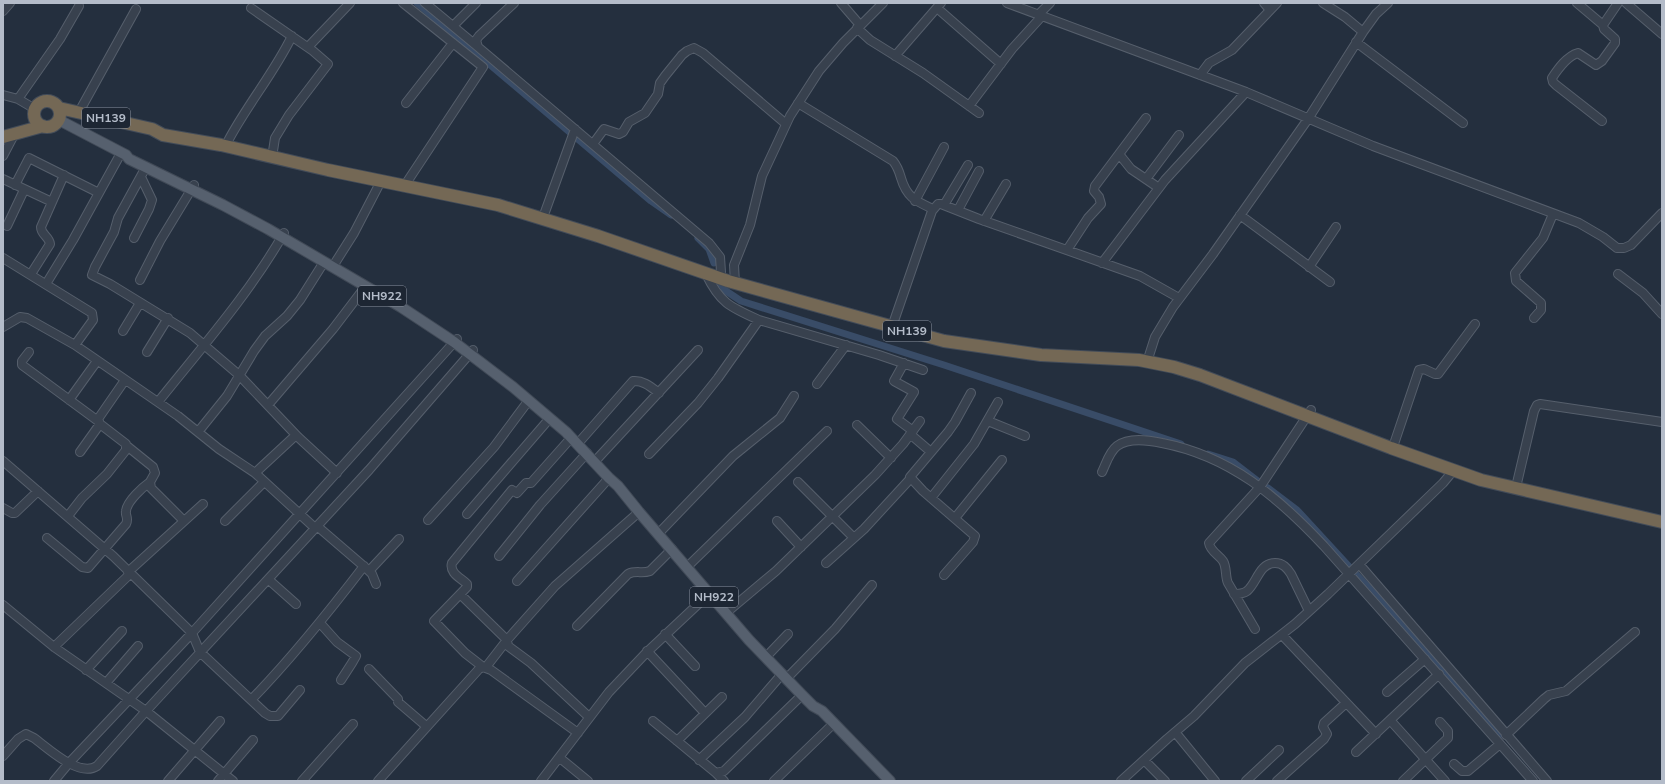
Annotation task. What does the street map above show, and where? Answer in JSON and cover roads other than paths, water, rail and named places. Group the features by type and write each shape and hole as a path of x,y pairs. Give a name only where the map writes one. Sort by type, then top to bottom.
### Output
{"highway":[{"name":"NH139","path":"37,118 39,103 46,101 54,103 59,114"},
{"name":"NH139","path":"59,114 79,112 152,130 163,135 228,147 380,181 407,182"},
{"name":"NH139","path":"37,118 52,126 59,114"},
{"name":"NH139","path":"7,134 37,118"},
{"name":"NH139","path":"152,130 159,127 228,141 520,208 545,212 721,272 734,279 944,341 1041,355 1148,359"},
{"name":"NH139","path":"520,208 706,274 734,279 929,330 969,338 1040,348 1148,359 1203,370 1453,471 1508,487 1662,522"},
{"name":"NH139","path":"1310,413 1469,470 1517,483 1662,516"}],"main road":[{"path":"59,114 124,154 143,172 193,187"},
{"path":"124,154 130,155 193,187 335,263 404,302 456,340 576,439 598,458 614,476 618,486"},
{"name":"NH922","path":"283,235 324,262 456,340"},
{"path":"471,352 533,396 576,439 609,478 618,486"},
{"name":"NH922","path":"618,486 638,512 784,677 813,706 822,711 890,781"},
{"path":"813,706 818,715 883,781"}],"street":[{"path":"3,11 10,3"},
{"path":"308,47 350,3"},
{"path":"403,3 483,68"},
{"path":"425,3 478,47 574,132 593,144 709,243 720,257 721,272"},
{"path":"453,26 476,3"},
{"path":"478,47 476,40 479,36 514,3"},
{"path":"841,3 870,40 979,113"},
{"path":"734,279 734,264 750,225 762,176 786,124 819,71 858,26 883,3"},
{"path":"1007,3 1246,92 1374,146 1579,224 1593,231 1617,248 1624,248 1631,245 1662,213"},
{"path":"968,106 1050,3"},
{"path":"1264,3 1270,10"},
{"path":"1200,75 1209,63 1232,50 1277,3"},
{"path":"1323,3 1345,17 1363,32"},
{"path":"1148,359 1155,337 1179,298 1213,254 1308,119 1363,32 1376,14 1388,3"},
{"path":"1577,3 1603,25 1604,29 1615,39 1615,43 1602,61 1596,64 1578,53 1573,55 1552,78 1556,85 1602,121"},
{"path":"1603,25 1618,3"},
{"path":"1626,3 1662,34"},
{"path":"18,99 60,38 79,6"},
{"path":"895,56 939,6 1001,64"},
{"path":"251,8 308,47 328,64 289,115 275,138 273,151"},
{"path":"79,112 136,9"},
{"path":"228,141 292,36"},
{"path":"1356,42 1463,123"},
{"path":"406,103 453,43"},
{"path":"593,144 604,129 619,134 623,132 629,122 645,113 658,94 664,76 677,60 692,48 703,53 786,124"},
{"path":"407,182 490,59"},
{"path":"1102,263 1159,188 1246,92"},
{"path":"3,95 18,99 37,118"},
{"path":"798,103 893,161 898,168 907,192 915,201 933,209"},
{"path":"1066,250 1088,218 1101,204 1100,197 1093,189 1146,118"},
{"path":"545,212 574,132"},
{"path":"3,156 7,134"},
{"path":"1146,179 1179,135"},
{"path":"915,201 944,147"},
{"path":"46,284 99,193 124,154"},
{"path":"1119,154 1131,169 1159,188"},
{"path":"15,185 29,158 99,193"},
{"path":"944,205 968,165"},
{"path":"958,210 979,171"},
{"path":"134,238 150,209 152,200 143,172"},
{"path":"143,172 118,218 114,232 92,274 93,276 110,284 140,303 168,318 190,333 240,375 296,435 337,473"},
{"path":"31,274 50,244 48,238 42,233 41,227 64,176"},
{"path":"3,180 52,202"},
{"path":"335,263 360,222 380,181"},
{"path":"984,221 1006,184"},
{"path":"140,280 160,241 193,187"},
{"path":"7,226 24,190"},
{"path":"894,321 933,209 938,204 1140,276 1179,298"},
{"path":"1534,318 1541,310 1541,303 1516,281 1515,273 1543,238 1554,214"},
{"path":"1240,215 1330,282"},
{"path":"1309,267 1336,226"},
{"path":"158,402 205,346 264,268 283,235"},
{"path":"3,258 31,274 94,315 91,322 75,345"},
{"path":"198,432 224,401 246,362 266,336 296,305 324,262"},
{"path":"706,274 713,289 724,302 744,314 759,320 923,370"},
{"path":"1618,274 1643,293 1662,314"},
{"path":"268,405 334,329 366,287"},
{"path":"123,331 140,303"},
{"path":"3,327 20,317 27,318 75,345 158,402 219,449 255,474 299,514 367,569 376,580 376,584"},
{"path":"147,352 168,318"},
{"path":"649,454 698,403 718,378 759,320"},
{"path":"1394,444 1419,370 1424,369 1438,374 1475,324"},
{"path":"54,781 69,763 192,633 456,340"},
{"path":"817,384 846,346"},
{"path":"598,458 698,350"},
{"path":"29,352 22,361 22,365 120,438 155,470 150,482 137,493 130,502 126,511 128,521 126,524 90,566 85,568 47,538"},
{"path":"4,754 18,739 26,734 69,763 83,770 93,769 370,470 471,352"},
{"path":"69,400 97,361"},
{"path":"904,363 894,381 914,392 896,419 931,452"},
{"path":"80,452 99,423 99,417 125,380"},
{"path":"578,733 465,653 434,621 465,590 467,584 452,571 451,567 454,559 512,490 517,493 526,483 531,483 633,381 644,382 659,393"},
{"path":"826,563 854,538 911,478 910,477 955,422 971,393"},
{"path":"658,534 733,456 780,418 794,396"},
{"path":"428,520 489,453 530,400"},
{"path":"930,498 974,444 998,402"},
{"path":"1517,483 1534,411 1537,405 1540,404 1662,422"},
{"path":"1255,629 1226,579 1224,562 1211,548 1209,543 1260,487 1310,413"},
{"path":"467,514 550,418"},
{"path":"726,613 776,571 891,458 920,421"},
{"path":"988,421 1025,436"},
{"path":"856,425 891,458"},
{"path":"687,567 826,431"},
{"path":"255,474 296,435"},
{"path":"1102,472 1116,446 1127,441 1147,441 1179,447 1219,462 1260,487 1299,519 1439,674 1485,719 1506,735 1514,752 1533,781"},
{"path":"68,516 87,492 117,463 127,446"},
{"path":"499,556 549,494 587,453"},
{"path":"955,518 1002,460"},
{"path":"3,461 105,549 192,633 200,652 265,713 274,717 281,714 300,690"},
{"path":"1121,781 1202,708 1245,664 1309,612 1444,483 1453,471"},
{"path":"517,581 609,478"},
{"path":"911,478 930,498 974,534 975,538 944,575"},
{"path":"150,482 151,488 184,521"},
{"path":"225,521 264,482"},
{"path":"798,482 833,515 854,538"},
{"path":"3,508 15,513 38,491"},
{"path":"54,647 129,573 203,504"},
{"path":"378,781 473,675 484,667 555,586 638,512"},
{"path":"777,521 801,547"},
{"path":"251,700 286,663 367,569 399,538"},
{"path":"577,626 628,574 632,572 645,573 650,571 672,549"},
{"path":"1234,594 1240,594 1248,591 1267,565 1279,563 1287,568 1309,612"},
{"path":"1359,564 1485,719 1500,744 1514,752 1547,781"},
{"path":"269,580 296,604"},
{"path":"699,760 745,717 760,697 784,677 835,629 872,585"},
{"path":"541,781 609,692 647,651 710,593"},
{"path":"460,595 507,640 508,646 531,662 589,717"},
{"path":"3,605 54,647 146,711 233,781"},
{"path":"320,623 341,646 356,656 341,680"},
{"path":"86,670 122,631"},
{"path":"1506,735 1544,698 1552,694 1563,692 1572,687 1636,632"},
{"path":"665,634 695,666"},
{"path":"766,657 788,634"},
{"path":"1282,635 1376,734"},
{"path":"106,683 138,646"},
{"path":"647,651 705,713"},
{"path":"1387,692 1425,659"},
{"path":"370,669 398,699 398,702 426,726"},
{"path":"1356,752 1439,674"},
{"path":"716,773 724,771 802,695"},
{"path":"677,741 722,697"},
{"path":"1277,781 1324,739 1327,734 1324,728 1324,723 1346,703"},
{"path":"1390,720 1444,781"},
{"path":"168,781 220,721"},
{"path":"653,721 724,781"},
{"path":"1403,781 1448,738 1448,731 1440,722"},
{"path":"302,781 353,724"},
{"path":"774,781 830,727"},
{"path":"1176,732 1216,781"},
{"path":"218,781 253,740"},
{"path":"1454,764 1462,771 1468,772 1500,744"},
{"path":"1246,781 1279,750"},
{"path":"560,758 588,781"},
{"path":"1144,760 1165,781"}],"waterway":[{"path":"417,3 651,201 671,215"},
{"path":"698,238 709,249 714,263"},
{"path":"718,279 726,291 741,301 944,365 1181,444"},
{"path":"1208,454 1233,462 1259,482"},
{"path":"1268,488 1297,510 1450,676 1501,734"}]}
